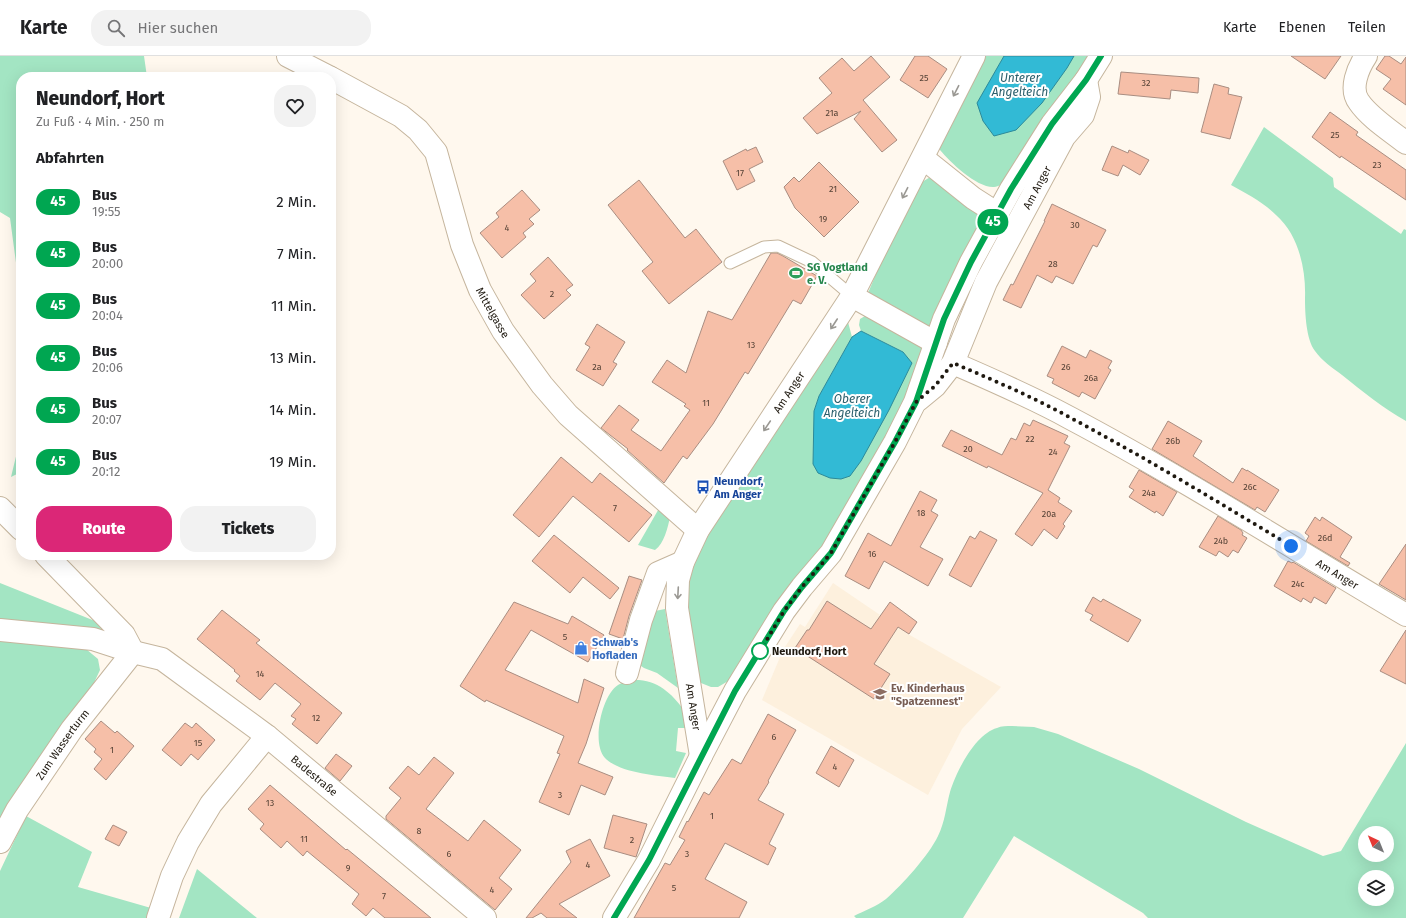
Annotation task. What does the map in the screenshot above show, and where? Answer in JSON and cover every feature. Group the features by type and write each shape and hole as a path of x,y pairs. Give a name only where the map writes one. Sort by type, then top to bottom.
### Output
{"street":[{"name":"Mittelgasse","path":"288,56 319,72"},
{"name":"Am Anger","path":"701,756 677,608 678,580 683,562 698,530 852,296 974,56"},
{"name":"Am Anger","path":"701,756 735,691 784,611 831,553 895,442 916,402 944,319 968,269 1011,189 1052,124 1086,80 1101,56"},
{"path":"1366,56 1360,64 1354,85 1358,101 1378,121 1406,143"},
{"name":"Am Anger","path":"916,402 935,386 953,363 986,282 1064,137 1083,115 1089,97 1086,80"},
{"name":"Mittelgasse","path":"336,81 401,116 418,130 436,152 462,245 480,290 503,331 542,385 568,415 698,530"},
{"path":"923,158 973,198 998,214"},
{"path":"852,296 936,343"},
{"name":"Am Anger","path":"953,363 1009,387 1070,417 1199,490 1406,615"},
{"path":"0,508 16,524"},
{"path":"51,560 124,635 133,652"},
{"path":"627,674 641,620 658,572 683,562"},
{"name":"Badestraße","path":"0,630 92,639 133,652 162,659 267,736 485,918"},
{"name":"Zum Wasserturm","path":"0,842 17,810 72,728 133,652"},
{"path":"158,918 172,876 188,842 211,804 267,736"},
{"path":"614,918 649,860 701,756"}],"lane":[{"path":"730,263 764,247 778,246 812,262 852,296"}],"shaded area":[{"name":"Ev. Kinderhaus \"Spatzennest\"","path":"833,583 908,634 1001,687 962,729 928,795 762,700 783,650 800,624 805,627"}],"green space":[{"path":"0,56 144,56 146,72 16,72 16,263 10,218 0,212"},
{"path":"981,56 1092,56 1003,184 994,187 987,186 972,179 950,161 940,150 940,133"},
{"path":"1264,127 1333,178 1334,187 1401,234 1404,229 1406,230 1406,421 1365,394 1321,358 1315,351 1308,333 1305,311 1304,276 1300,254 1296,243 1284,223 1271,210 1255,198 1231,185"},
{"path":"932,176 975,207 980,219 979,232 931,327 882,305 868,293 879,267 922,182"},
{"path":"865,316 917,342 922,348 924,362 858,497 735,677 718,687 711,687 701,683 694,669 681,603 690,556 848,322 852,337 819,396 814,411 903,352 861,331 859,325 860,319"},
{"path":"16,456 16,474 11,477"},
{"path":"661,505 670,517 661,544 655,550 638,545"},
{"path":"0,583 105,625 99,630 0,624"},
{"path":"665,609 678,688 657,673 638,664 655,611"},
{"path":"0,639 86,649 98,659 100,670 92,687 0,825"},
{"path":"628,681 647,681 666,691 677,701 686,713 685,728 678,728 676,751 686,753 675,778 648,774 619,767 605,758 601,751 599,742 600,720 607,699 612,690 618,685"},
{"path":"1000,727 1034,727 1058,734 1139,769 1246,822 1323,856 1341,851 1406,743 1406,918 1148,918 1143,913 1014,836 963,918 856,918 854,916 886,899 900,886 922,861 934,844 940,831 950,792 962,765 981,738"},
{"path":"26,816 92,852 78,887 151,908 149,918 0,918 0,871"},
{"path":"197,869 257,918 179,918"}],"water":[{"name":"Unterer Angelteich","path":"1004,56 1074,56 1042,103 1016,130 994,136 983,121 977,103"},
{"name":"Oberer Angelteich","path":"861,331 903,352 912,363 889,410 861,461 850,476 841,479 830,478 818,473 813,464 814,411 819,396 852,337"}],"building":[{"path":"871,56 890,77 863,100 897,140 882,152 854,119 861,111 817,134 803,118 832,93 819,78 842,58 854,71"},
{"path":"915,56 928,56 947,69 928,98 900,80"},
{"path":"1291,56 1341,56 1325,79"},
{"path":"1385,56 1389,56 1401,64 1406,57 1406,105 1383,89 1391,79 1376,69"},
{"path":"1121,72 1199,78 1198,93 1171,90 1170,99 1118,94"},
{"path":"1214,84 1229,88 1228,94 1242,97 1230,139 1201,132"},
{"path":"1330,112 1358,132 1356,135 1406,170 1406,200 1341,156 1340,158 1312,137"},
{"path":"1112,146 1128,153 1129,150 1149,160 1140,175 1123,165 1118,176 1102,170"},
{"path":"756,147 763,162 749,169 755,181 737,190 723,161 746,149 747,151"},
{"path":"819,162 859,202 824,237 795,208 784,187 794,177 799,182"},
{"path":"639,180 685,238 696,229 722,262 669,304 642,271 653,262 608,205"},
{"path":"522,190 540,210 529,219 534,224 523,233 526,237 502,258 480,233 499,217 496,213"},
{"path":"1052,204 1106,230 1097,247 1093,245 1073,284 1056,276 1052,283 1037,275 1021,308 1003,300 1011,284 1013,285"},
{"path":"771,253 777,253 783,256 817,276 801,304 793,300 748,374 745,372 713,424 687,459 683,456 664,483 627,450 628,449 601,428 619,405 639,420 631,430 661,451 690,410 684,406 686,404 652,382 667,360 686,373 708,311 732,320"},
{"path":"548,257 573,285 566,290 571,295 544,319 521,295 536,281 530,274"},
{"path":"597,324 625,342 613,362 617,364 603,386 576,370 590,347 585,344"},
{"path":"1062,346 1086,358 1090,350 1112,361 1108,368 1111,370 1095,399 1082,392 1079,397 1052,383 1054,379 1047,376"},
{"path":"1033,420 1068,436 1064,443 1070,446 1048,490 1060,498 1058,502 1072,511 1063,524 1065,526 1057,539 1044,529 1032,546 1015,534 1043,493 988,466 987,468 942,446 951,430 1002,455 1011,438 1016,440 1024,423 1030,426"},
{"path":"1168,421 1202,441 1193,456 1233,483 1242,468 1279,490 1265,512 1257,507 1255,510 1152,449"},
{"path":"561,457 592,483 600,473 652,515 629,542 573,496 539,537 513,515"},
{"path":"1139,470 1177,492 1163,516 1156,511 1155,513 1129,497 1134,490 1129,487"},
{"path":"920,491 937,500 931,511 938,515 920,547 943,559 928,586 884,561 869,589 845,576 868,533 891,546"},
{"path":"1218,516 1241,530 1243,533 1242,535 1247,538 1238,553 1233,550 1228,557 1219,551 1216,556 1199,547"},
{"path":"1315,517 1320,521 1322,517 1352,537 1340,557 1350,563 1348,566 1306,541 1309,536 1305,533"},
{"path":"980,531 997,540 971,587 949,575 970,536 975,539"},
{"path":"554,535 619,588 610,599 583,577 570,593 532,561"},
{"path":"1406,544 1406,600 1379,584"},
{"path":"1288,561 1293,562 1336,588 1326,604 1314,597 1311,603 1303,598 1301,602 1274,586"},
{"path":"629,576 642,580 629,616 623,639 609,634"},
{"path":"1093,597 1101,602 1103,599 1141,620 1128,642 1090,620 1093,615 1085,611"},
{"path":"827,601 871,629 890,602 917,622 909,634 898,627 874,664 890,674 874,699 795,648 807,630 809,630"},
{"path":"514,602 568,624 572,616 604,635 588,662 531,630 505,670 578,703 584,679 604,688 586,744 578,763 613,777 605,795 581,785 569,815 539,802 560,754 557,753 564,736 486,700 485,702 460,686"},
{"path":"222,610 260,640 256,643 342,713 317,744 292,724 296,719 291,716 301,704 275,683 260,700 236,681 240,676 234,671 235,670 197,639"},
{"path":"1406,630 1406,684 1380,671"},
{"path":"768,714 796,730 758,800 784,814 769,844 776,848 768,865 725,843 705,879 747,902 739,918 634,918 665,863 670,865 685,840 679,837 704,792 709,795 732,759 741,764"},
{"path":"101,721 115,733 117,731 134,746 106,780 94,769 102,759 94,752 96,749 85,739"},
{"path":"185,723 192,728 196,723 215,740 198,760 191,754 181,766 162,750"},
{"path":"831,746 854,760 839,787 816,773"},
{"path":"336,754 352,766 340,781 325,768"},
{"path":"434,757 454,773 426,809 468,841 484,820 521,850 499,878 512,889 495,910 386,819 386,816 401,798 389,788 408,766 419,775"},
{"path":"270,785 346,850 347,849 431,918 385,918 373,908 366,916 352,904 359,894 307,851 303,856 287,841 281,848 260,829 264,824 248,809"},
{"path":"613,815 647,824 636,857 604,848"},
{"path":"113,825 127,832 119,846 105,839"},
{"path":"590,839 610,876 559,904 577,918 547,918 541,913 532,918 526,918 571,862 566,851"}],"bus line":[{"name":"45","path":"614,918 649,860 735,691 784,611 831,553 895,442 916,402 944,319 971,262 1011,189 1052,124 1086,80 1101,56"}],"place":[{"name":"SG Vogtland e. V.","path":"796,273"},
{"name":"Neundorf, Am Anger","path":"703,487"},
{"name":"Schwab's Hofladen","path":"581,648"},
{"name":"Neundorf, Hort","path":"760,651"},
{"name":"Ev. Kinderhaus \"Spatzennest\"","path":"880,694"}],"route":[{"path":"760,651 784,611 831,553 895,442 916,402 935,386 953,363 1009,387 1070,417 1199,490 1291,546"}]}
